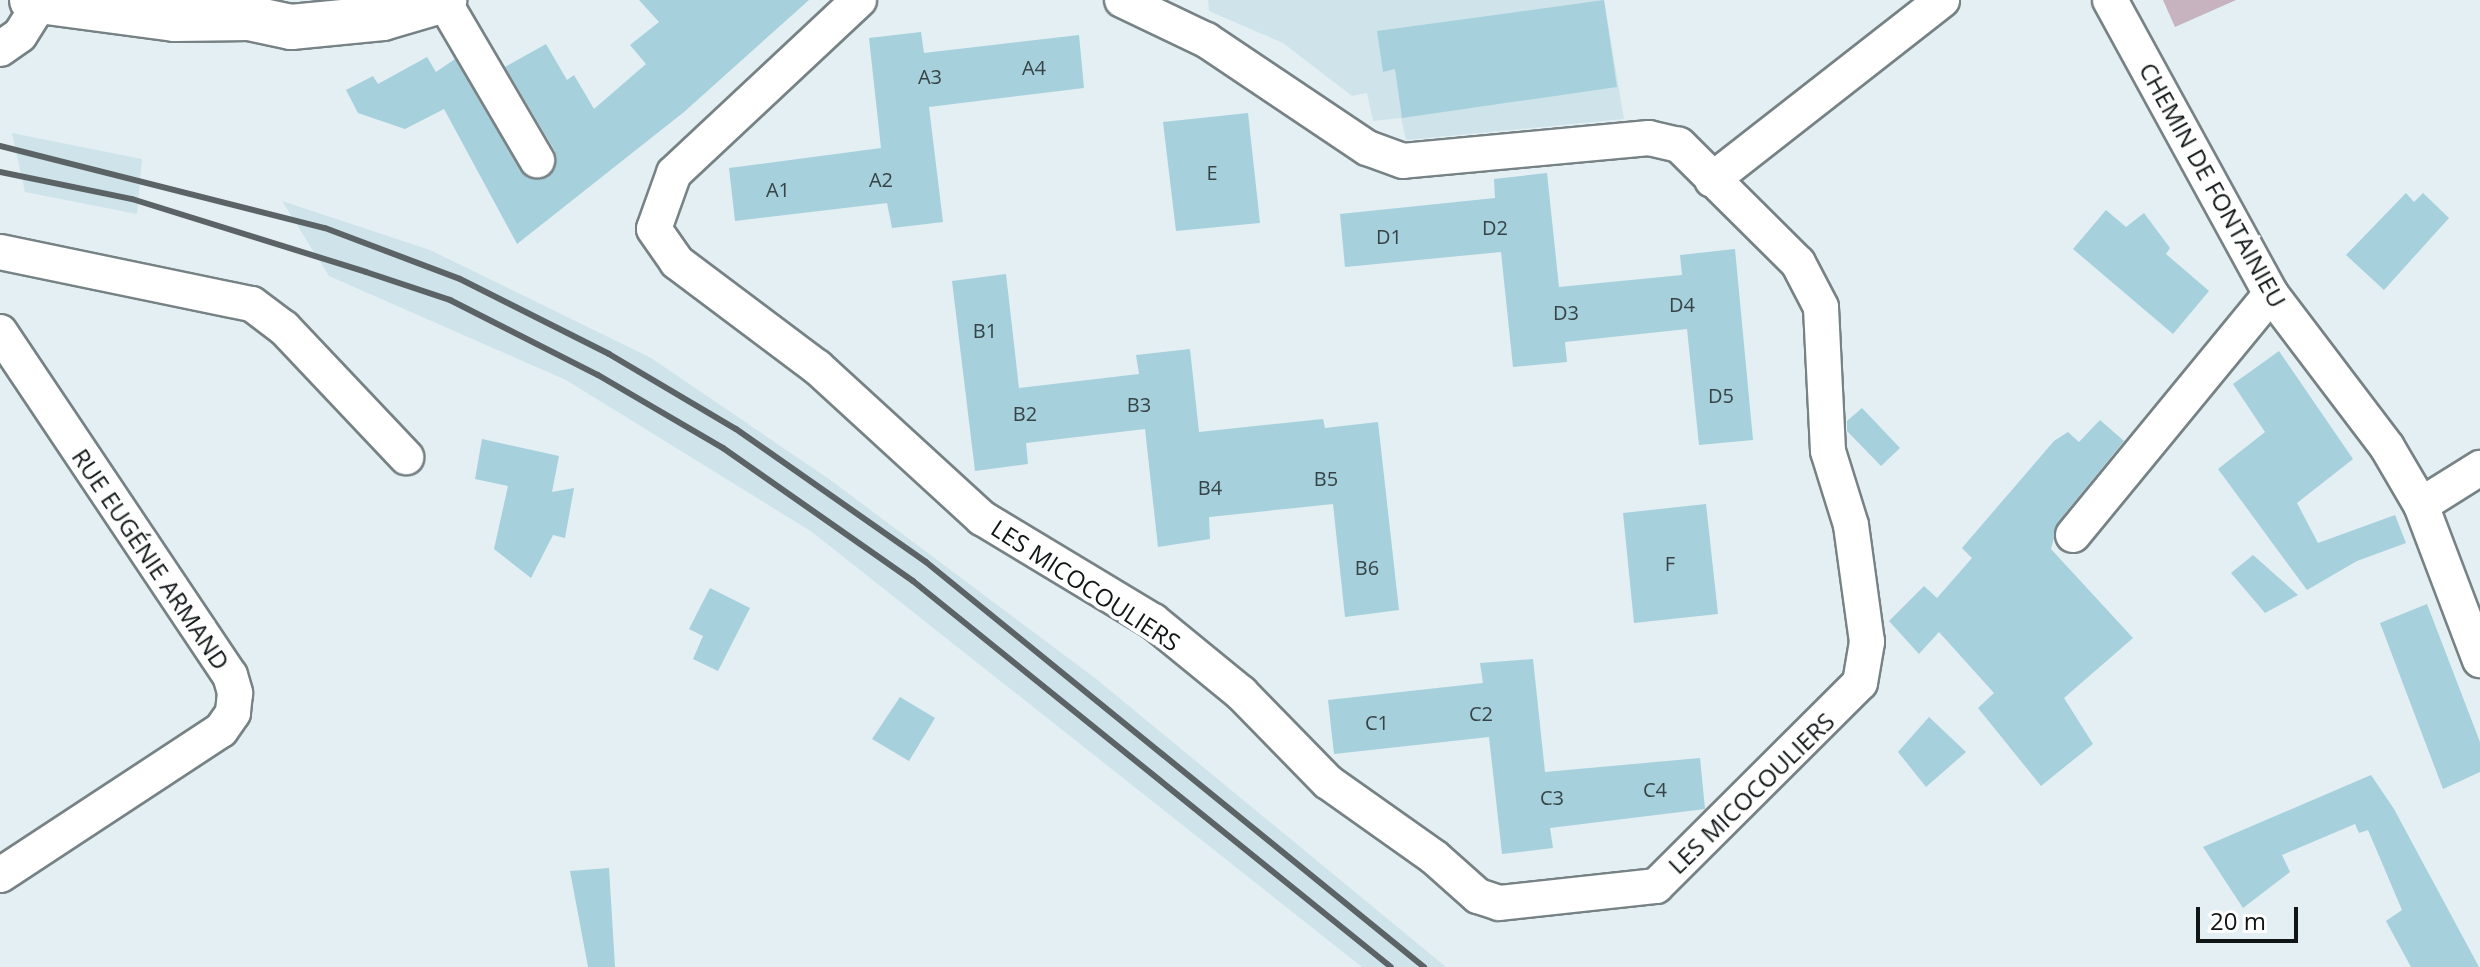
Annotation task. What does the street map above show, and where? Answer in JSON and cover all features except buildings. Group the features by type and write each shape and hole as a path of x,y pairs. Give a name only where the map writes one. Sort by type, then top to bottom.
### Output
{"main road":[{"path":"38,0 175,19 249,18 291,27 383,18 443,0"},
{"path":"249,18 291,0"}],"street":[{"path":"0,49 20,35 38,0"},
{"path":"210,0 249,18"},
{"path":"443,0 537,160"},
{"name":"LES MICOCOULIERS","path":"859,0 674,173 654,229 677,262 817,367 982,518 1153,621 1241,693 1328,782 1434,857 1478,896 1499,903 1656,886 1860,683 1867,642 1851,525 1828,451 1821,307 1798,263 1679,145 1649,138 1403,161 1367,148 1206,40 1122,0"},
{"path":"1712,180 1942,0"},
{"name":"CHEMIN DE FONTAINIEU","path":"2110,0 2271,294 2387,447 2421,505 2480,660"},
{"path":"0,252 252,304 284,328 406,457"},
{"path":"2073,535 2271,294"},
{"name":"RUE EUGÉNIE ARMAND","path":"0,332 230,675 235,693 233,713 221,730 0,875"},
{"path":"2421,505 2480,468"}],"shaded area":[{"path":"1208,0 1604,0 1624,119 1406,140 1401,118 1373,121 1367,93 1352,96 1283,43 1209,11"},
{"path":"2163,0 2236,0 2175,27"},
{"path":"12,133 142,159 137,214 25,192"},
{"path":"282,201 430,250 651,358 829,479 1095,678 1446,967 1362,967 812,532 566,380 329,276"}],"railway":[{"path":"0,146 325,228 460,279 609,354 736,429 926,562 1424,967"},
{"path":"0,172 132,199 450,300 598,375 723,448 913,581 1391,967"}]}
